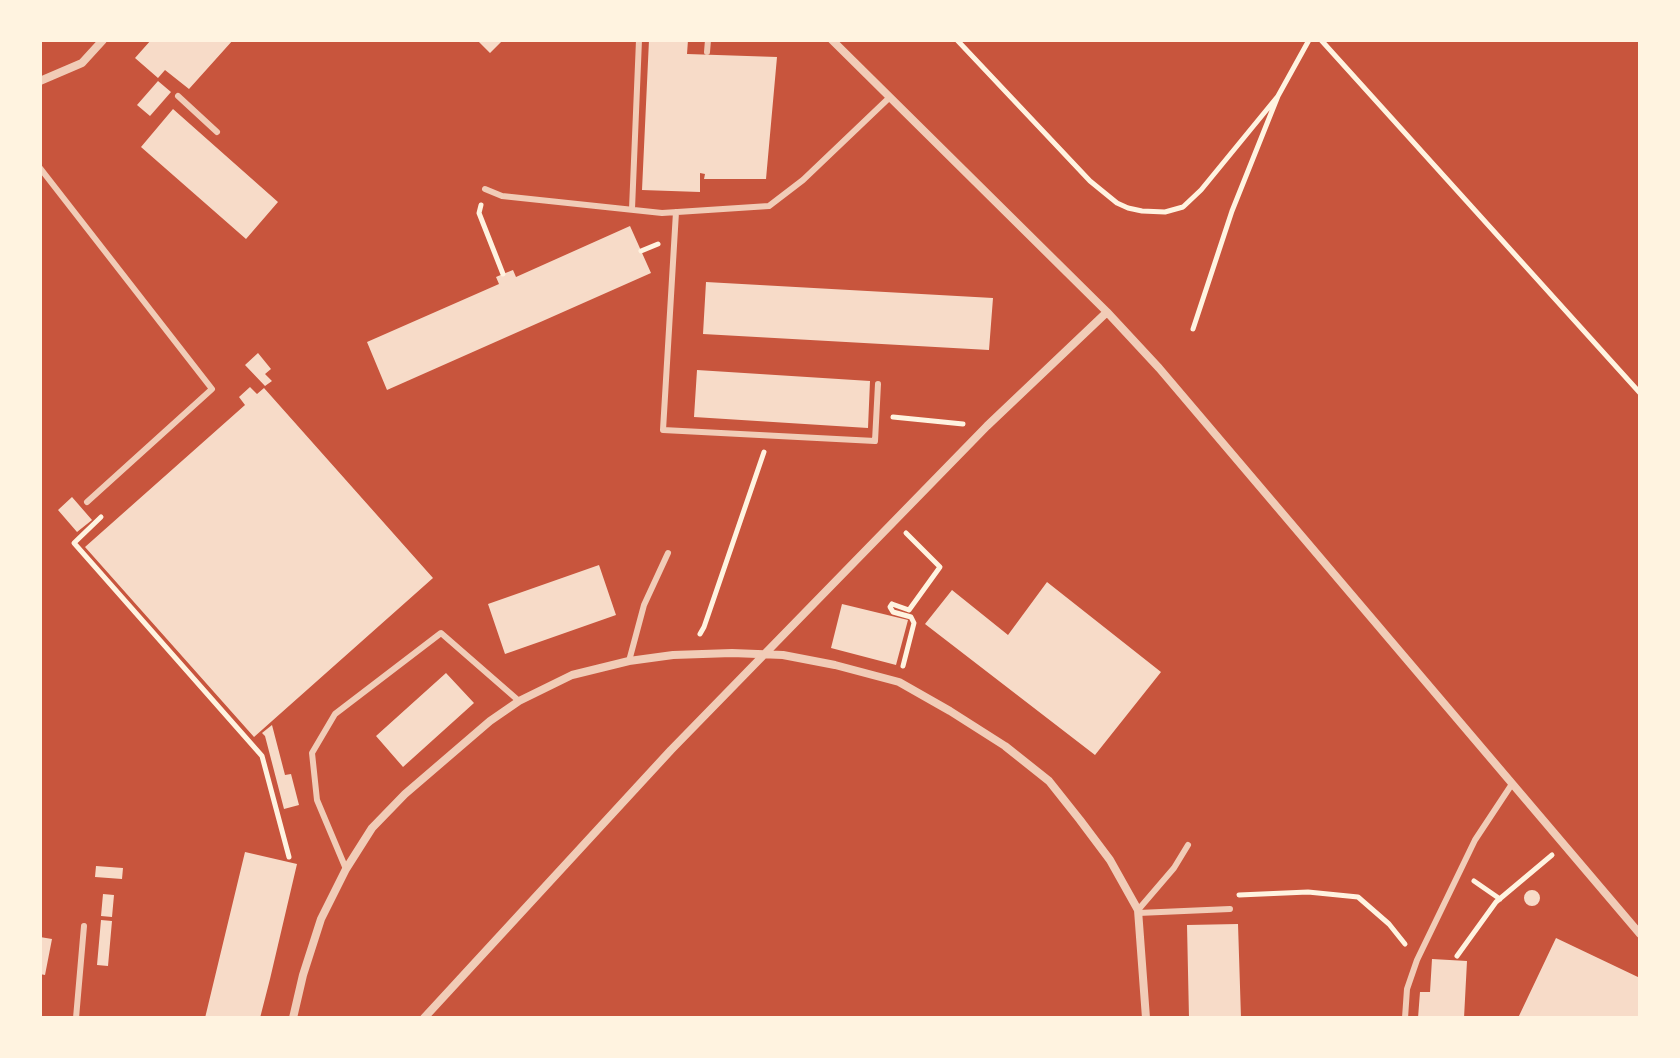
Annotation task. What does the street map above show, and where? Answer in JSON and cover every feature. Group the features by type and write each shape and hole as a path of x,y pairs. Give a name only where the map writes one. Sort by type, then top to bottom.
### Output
{"street":[{"path":"40,81 82,63 103,40"},
{"path":"832,40 1107,312 1159,368 1640,934"},
{"path":"424,1018 671,750 987,426 1107,312"},
{"path":"293,1018 321,919 346,869 372,828 405,794 490,721 519,701 572,675 629,661 673,655 732,653 783,655 899,682 1005,746 1049,781 1110,860 1138,912 1146,1018"}],"lane":[{"path":"632,209 639,40"},
{"path":"707,52 708,40"},
{"path":"178,96 217,132"},
{"path":"485,189 502,196 676,212 769,206 803,180 890,97"},
{"path":"40,168 212,389 87,502"},
{"path":"676,212 663,430 875,441 878,384"},
{"path":"629,661 644,605 668,553"},
{"path":"346,869 317,800 312,753 335,714 441,633 519,701"},
{"path":"1405,1018 1407,989 1417,960 1475,840 1512,784"},
{"path":"1138,912 1174,868 1188,845"},
{"path":"1138,912 1230,909"},
{"path":"76,1018 84,926"}],"path":[{"path":"957,40 1090,181 1128,208 1165,212 1183,207 1201,190 1278,96"},
{"path":"1193,329 1232,211 1278,96 1309,40"},
{"path":"1321,40 1640,393"},
{"path":"485,189 479,213 503,274"},
{"path":"877,416 987,426"},
{"path":"704,627 759,467"},
{"path":"894,521 940,567 909,610 892,604 890,607 893,612 911,617 914,623 899,682"},
{"path":"74,543 262,756 289,857"},
{"path":"1457,956 1500,899 1565,845"},
{"path":"1460,871 1500,899"},
{"path":"1228,896 1308,892 1358,897 1389,924 1417,960"}],"building":[{"path":"151,40 233,40 189,89 165,70 158,78 135,58"},
{"path":"477,40 503,40 490,53"},
{"path":"649,40 688,40 687,54 777,57 766,179 704,179 705,174 700,173 700,192 642,190"},
{"path":"158,81 171,92 150,116 137,105"},
{"path":"173,109 278,202 246,239 141,147"},
{"path":"630,226 651,273 387,390 367,342 499,284 496,277 513,270 516,277"},
{"path":"706,282 993,298 989,350 703,334"},
{"path":"258,353 271,369 265,374 272,381 265,386 245,365"},
{"path":"697,370 870,381 868,428 694,417"},
{"path":"250,387 257,394 264,388 433,578 254,737 85,547 245,405 239,397"},
{"path":"72,497 92,520 77,532 58,510"},
{"path":"599,565 616,615 505,654 488,604"},
{"path":"1047,582 1161,672 1095,755 925,624 952,590 1008,635"},
{"path":"842,604 908,620 896,665 831,648"},
{"path":"446,673 474,703 403,767 376,736"},
{"path":"272,725 285,775 291,774 299,805 284,809 262,733"},
{"path":"245,852 297,864 270,979 260,1018 205,1018"},
{"path":"96,866 123,868 122,879 95,877"},
{"path":"1532,890 1540,898 1532,906 1524,898"},
{"path":"103,894 114,895 112,917 101,916"},
{"path":"101,920 112,921 108,966 97,965"},
{"path":"1238,924 1241,1018 1189,1018 1187,925"},
{"path":"40,937 52,939 45,975 40,974"},
{"path":"1556,938 1640,978 1640,1018 1518,1018"},
{"path":"1432,959 1467,961 1464,1018 1418,1018 1420,992 1430,992"}]}
